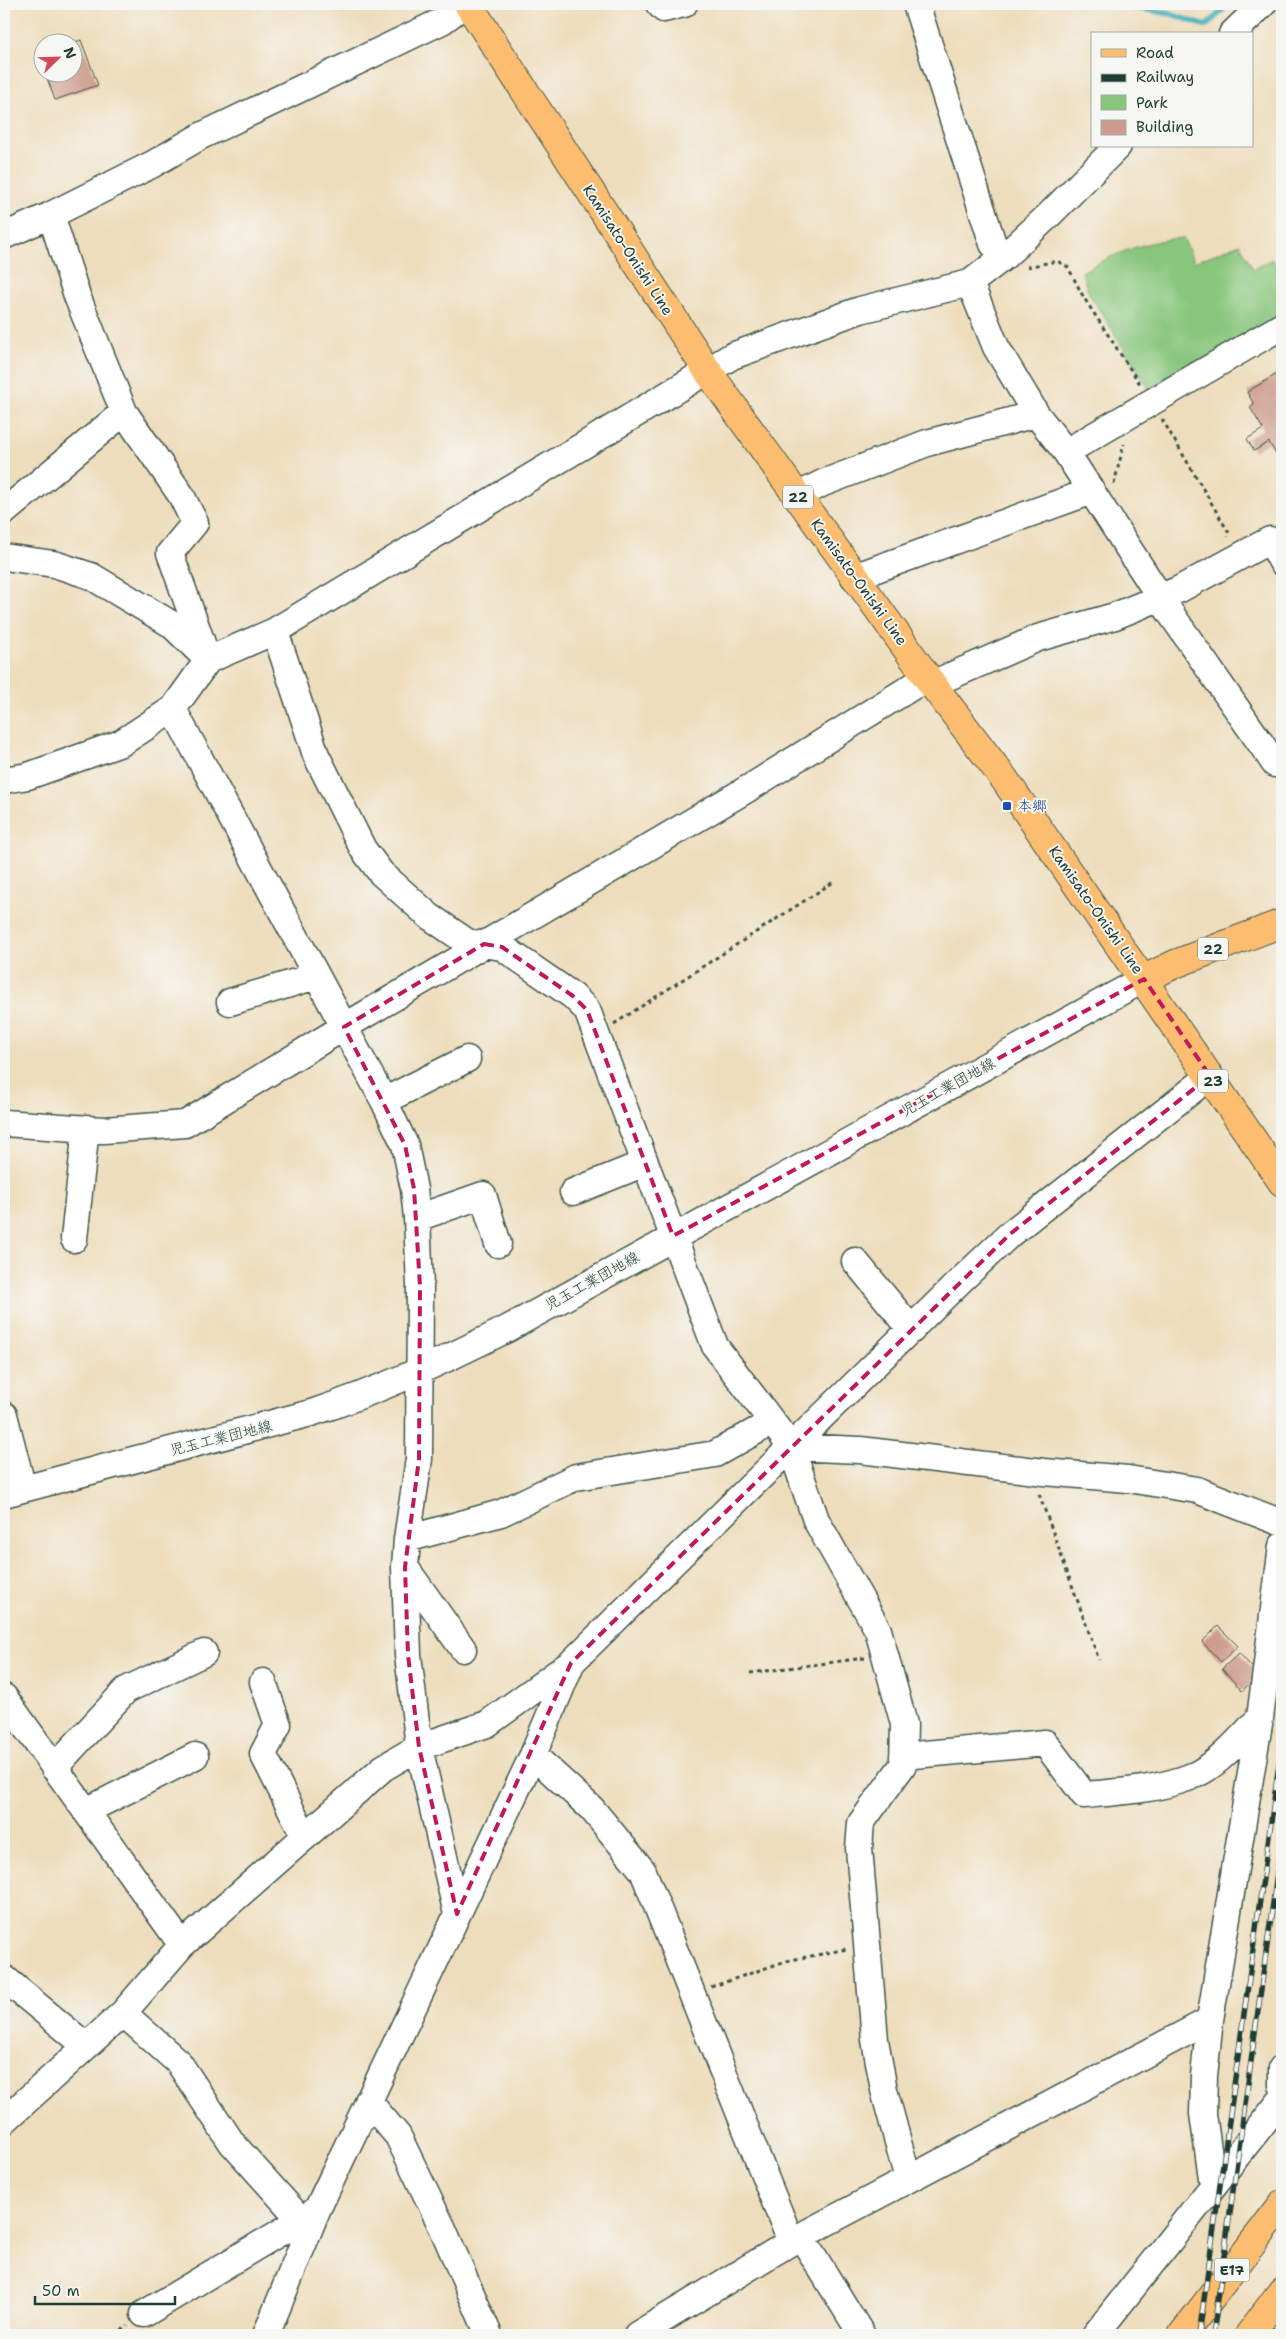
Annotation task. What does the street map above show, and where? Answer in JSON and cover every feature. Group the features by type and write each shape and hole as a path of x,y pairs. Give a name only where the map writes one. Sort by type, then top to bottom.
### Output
{"main road":[{"name":"Kamisato-Onishi Line","path":"466,4 707,370 932,684 1005,780 1144,979 1175,964 1282,923"},
{"name":"23","path":"1144,979 1282,1182"},
{"name":"E17","path":"1182,2335 1282,2205"},
{"path":"1249,2335 1282,2290"}],"street":[{"path":"4,236 51,216 154,164 200,136 442,21 466,4"},
{"path":"659,4 664,9 684,4"},
{"path":"916,4 993,244 1005,256"},
{"path":"1234,32 1263,4"},
{"path":"4,780 28,776 121,743 172,709 208,660 275,631 707,370 755,346 860,310 970,283 1005,256 1116,148"},
{"path":"51,216 77,296 124,412 181,494 195,523 170,552 208,660"},
{"path":"970,283 996,347 1036,414 1066,452 1102,489 1160,597 1275,764 1282,764"},
{"path":"1066,452 1157,411 1282,326"},
{"path":"4,512 124,412"},
{"path":"797,496 823,483 927,443 1036,414"},
{"path":"854,576 1102,489"},
{"path":"4,1123 104,1130 185,1124 344,1027 749,788 918,683 932,684 1038,638 1115,616 1202,578 1270,540 1282,562"},
{"path":"4,558 54,564 91,576 171,624 208,660"},
{"path":"275,631 316,755 363,849 381,873 430,916 467,942 502,947 573,996 587,1010 715,1346 791,1448 816,1520 878,1630 904,1724 903,1765 861,1823 859,1848 875,2040 884,2090 908,2178"},
{"path":"172,709 384,1101 405,1145 414,1189 417,1218 420,1372 419,1459 406,1539 408,1655 419,1747 457,1914"},
{"path":"230,1002 316,976"},
{"name":"児玉工業団地線","path":"13,1492 311,1414 360,1397 420,1372 507,1329 673,1236 1144,979"},
{"path":"384,1101 467,1059"},
{"path":"4,2121 123,2013 182,1945 383,1768 419,1747 487,1724 571,1663 1010,1234 1210,1076"},
{"path":"74,1239 86,1128"},
{"path":"574,1192 645,1164"},
{"path":"417,1218 483,1195 498,1244"},
{"path":"855,1261 912,1330"},
{"path":"4,1415 13,1492"},
{"path":"406,1539 501,1513 576,1477 715,1454 772,1422"},
{"path":"791,1448 860,1450 1128,1479 1197,1490 1282,1523"},
{"path":"1213,2185 1203,2114 1204,2076 1210,2020 1260,1718 1282,1546"},
{"path":"405,1567 463,1650"},
{"path":"54,1768 126,1690 204,1653"},
{"path":"266,2335 309,2215 368,2101 533,1755 571,1663"},
{"path":"263,1682 278,1725 263,1754 305,1837"},
{"path":"4,1697 182,1945"},
{"path":"903,1756 1045,1743 1084,1795 1139,1790 1191,1777 1220,1758 1260,1718"},
{"path":"533,1755 592,1809 643,1871 692,1994 796,2239 862,2335"},
{"path":"86,1811 195,1756"},
{"path":"4,1978 86,2046"},
{"path":"123,2013 180,2063 232,2143 309,2215"},
{"path":"637,2335 796,2239 908,2178 1210,2020"},
{"path":"1282,2068 1282,2085"},
{"path":"1095,2335 1282,2099"},
{"path":"368,2101 398,2136 443,2229 489,2335"},
{"path":"144,2314 309,2215"}],"path":[{"path":"1005,256 1017,269 1057,261 1068,267 1084,298 1157,411 1229,533 1227,545"},
{"path":"1102,489 1127,435"},
{"path":"597,1036 835,881"},
{"path":"1031,1470 1099,1660"},
{"path":"750,1673 885,1656"},
{"path":"692,1994 786,1960 867,1946"}],"highlighted area":[{"path":"484,944 502,947 573,996 587,1010 673,1236 1144,979 1210,1076 1010,1234 571,1663 457,1914 419,1747 408,1655 405,1567 419,1459 420,1286 414,1189 405,1145 344,1027"}],"green space":[{"path":"1183,238 1194,262 1240,244 1253,269 1272,259 1282,277 1282,314 1152,393 1088,292 1082,272 1106,259 1131,249 1170,239"}],"building":[{"path":"82,43 98,85 55,100 49,82 82,82"},
{"path":"1282,371 1282,465 1269,442 1254,451 1247,439 1263,429 1250,407 1254,404 1247,392"},
{"path":"1218,1626 1238,1646 1221,1662 1202,1642"},
{"path":"1239,1653 1259,1675 1242,1691 1222,1669"}],"waterway":[{"path":"1111,4 1171,14 1206,26 1229,4"}],"railway":[{"path":"1199,2335 1282,1743"},
{"path":"1213,2335 1282,1838"}],"place":[{"name":"本郷","path":"1007,806"}]}
